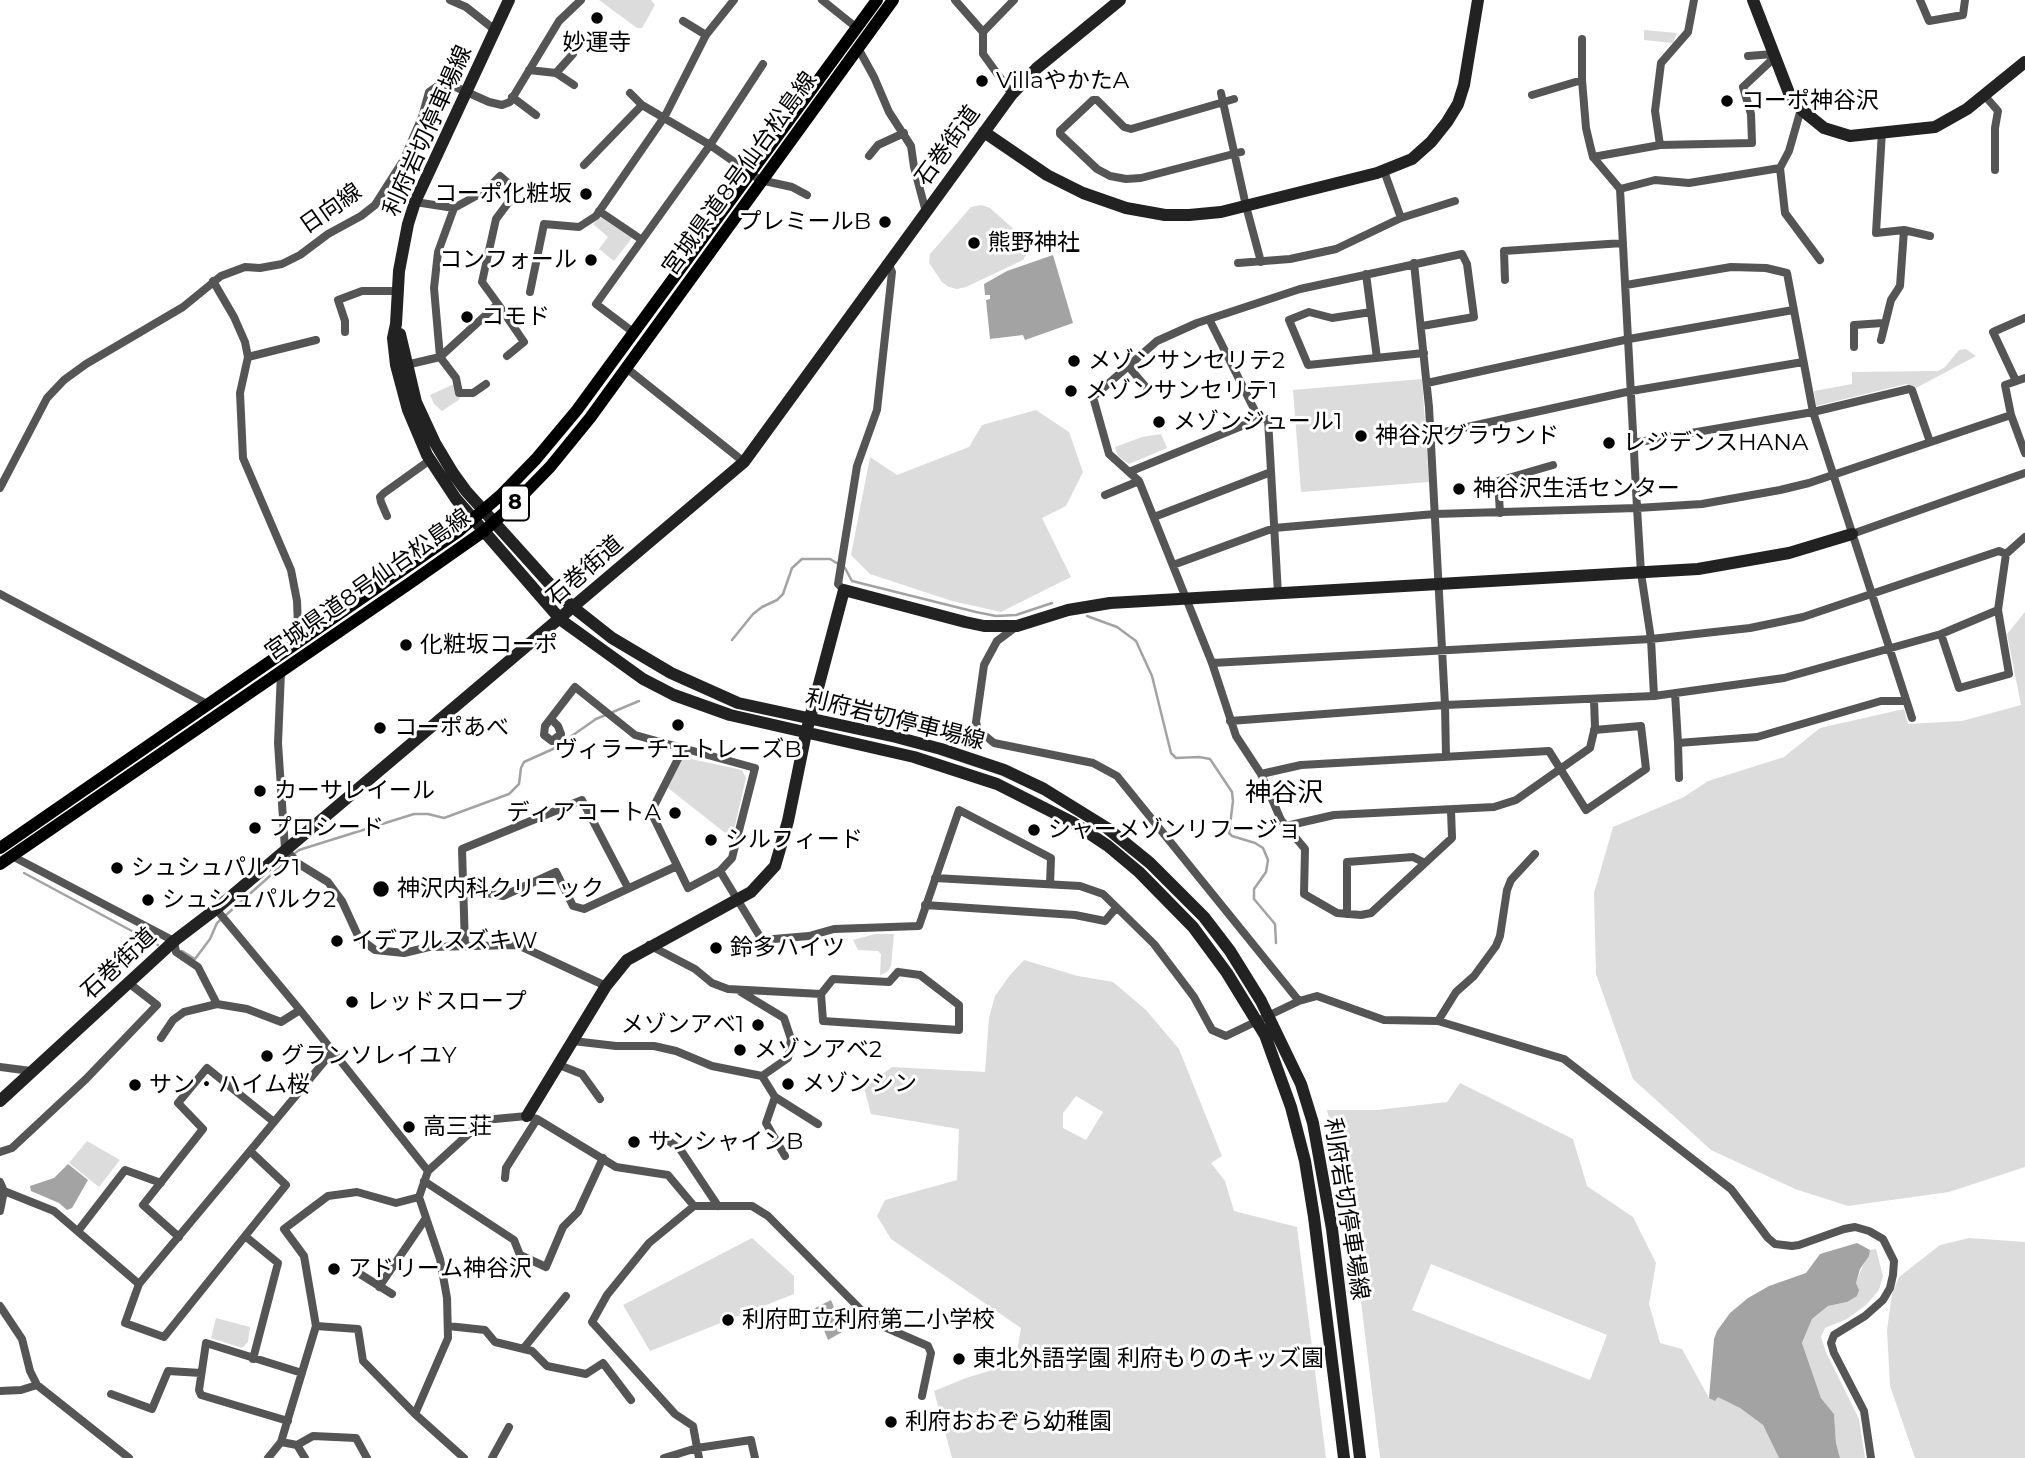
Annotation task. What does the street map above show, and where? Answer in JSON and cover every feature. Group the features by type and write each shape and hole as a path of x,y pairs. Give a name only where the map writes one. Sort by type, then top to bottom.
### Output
{"main road":[{"name":"宮城県道8号仙台松島線","path":"3,850 281,670 495,522 550,467 590,418 877,0"},
{"name":"宮城県道8号仙台松島線","path":"0,864 3,850 207,704 474,520 536,459 569,420 634,332 893,0"}],"street":[{"path":"450,0 467,7 495,30"},
{"name":"利府岩切停車場線","path":"509,0 415,202 405,236 393,338 396,365 406,404 430,460 445,485 561,620 634,673 674,695 730,715 872,747 960,770 997,784 1072,822 1108,846 1139,872 1192,927 1263,1019 1305,1161 1326,1302 1344,1458"},
{"path":"536,114 512,97 559,21 580,0"},
{"path":"530,292 544,224 579,227 598,211 665,116 706,36 734,0"},
{"path":"822,0 857,28"},
{"path":"955,0 983,32 983,54 1012,94"},
{"path":"983,32 1013,0"},
{"name":"石巻街道","path":"0,1101 174,941 218,911 286,850 561,620 744,462 1012,94 1037,68 1120,0"},
{"path":"984,132 1047,175 1083,192 1126,208 1165,215 1189,215 1246,206 1384,171 1412,159 1431,142 1458,104 1464,85 1478,0"},
{"path":"1660,145 1655,111 1661,63 1688,32 1694,0"},
{"path":"1753,0 1789,93 1801,109 1824,128 1850,136 1935,127 1985,96 2025,62"},
{"path":"1920,0 1929,21 1963,15 1965,0"},
{"path":"683,21 706,36"},
{"path":"1582,38 1586,128 1593,157 1620,190 1641,573 1651,639 1654,696"},
{"path":"858,48 889,112 911,146 926,212"},
{"path":"556,73 573,54"},
{"path":"1748,56 1774,56"},
{"path":"1593,157 1660,145 1752,143 1751,114 1743,88 1774,56"},
{"path":"634,332 596,304 710,145 763,64"},
{"path":"529,70 556,73 574,85"},
{"path":"1532,95 1582,80"},
{"name":"日向線","path":"0,488 47,398 64,380 86,364 183,307 212,281 245,267 260,268 282,264 375,205 403,161 422,117 429,92 439,85 451,85 502,105 510,102 512,97"},
{"path":"630,93 642,104 665,116 756,177 792,187 807,195"},
{"path":"1985,96 1997,111 1994,128 1995,170"},
{"path":"1238,153 1141,178 1126,179 1110,176 1097,169 1060,131 1093,100 1097,100 1124,127 1131,129 1227,98 1238,153 1246,206 1261,262"},
{"path":"584,165 642,104"},
{"path":"1801,109 1789,151 1780,168 1785,213 1820,260"},
{"path":"1882,131 1876,233 1904,230 1930,236"},
{"path":"869,156 878,145 904,133"},
{"path":"1620,190 1655,180 1689,183 1780,168"},
{"path":"1384,171 1401,218"},
{"path":"415,202 454,208 485,191 500,176 517,191 496,219 482,282 524,342 507,356"},
{"path":"1238,263 1290,259 1336,249 1401,218 1455,201"},
{"path":"454,208 438,252 433,288 440,357 456,378 459,393 473,393 486,384"},
{"path":"598,211 642,240"},
{"path":"1881,340 1883,323 1891,300 1900,286 1904,230"},
{"path":"1505,280 1504,251 1623,243"},
{"path":"1422,326 1474,317 1467,264 1460,254 1300,289 1209,319 1160,339 1093,397 1109,454 1139,481 1188,599 1236,736 1261,774 1281,820 1305,849 1304,894 1337,913 1371,913 1452,838 1451,810"},
{"path":"1413,263 1422,326 1431,435 1446,756"},
{"path":"889,265 892,272 877,410 858,459 838,584 845,590 965,622 1017,626 1089,606 1698,569 1759,559 1852,534 2025,473"},
{"path":"1626,285 1731,267 1766,268 1787,273 1813,412 1912,718"},
{"path":"1366,274 1377,358"},
{"path":"212,281 240,330 248,356 240,393 243,458 291,570 297,601 298,626 305,637"},
{"path":"345,332 345,321 338,300 362,291 397,291"},
{"path":"406,365 440,357 498,304"},
{"path":"1427,383 1629,339 1793,310"},
{"path":"1371,312 1332,318 1309,312 1289,322 1310,366 1424,352"},
{"path":"2025,318 1993,332 2020,380 2005,385 2011,415 2023,439 2025,453"},
{"path":"1209,319 1259,419"},
{"path":"1854,347 1854,325 1883,323"},
{"name":"利府岩切停車場線","path":"396,324 416,402 435,443 466,491 574,608 612,638 671,673 738,703 896,737 977,760 1044,789 1107,828 1150,863 1204,917 1230,951 1263,1019 1301,1084 1322,1164 1360,1458"},
{"path":"248,356 316,340"},
{"path":"1431,435 1631,391 1803,362"},
{"path":"1128,366 1145,386"},
{"path":"625,368 744,462"},
{"path":"1633,443 1813,412 1909,389 1912,390 1930,442"},
{"path":"1173,565 1274,528 1435,514 1637,508 1729,500 1780,490 1833,475 2011,415"},
{"path":"1129,472 1259,419 1268,419 1278,594"},
{"path":"387,516 380,497 430,460"},
{"path":"1500,513 1498,481 1553,465"},
{"path":"1154,517 1271,472"},
{"path":"1105,495 1139,481"},
{"path":"1941,634 1959,688 2009,674 1998,610 2006,554 2025,537"},
{"path":"1212,663 1651,639 1751,628 1803,617 1999,551 2006,554"},
{"path":"505,1178 506,1168 559,1065 606,986 627,960 649,945 738,900 768,876 780,854 806,733 845,590"},
{"path":"0,594 207,704"},
{"path":"1230,721 1445,705 1654,696 1784,678 1941,634 1998,610"},
{"path":"1017,626 997,641 984,665 976,722 978,730 994,743 1093,762 1117,776 1299,1001"},
{"path":"281,670 278,743 286,850 296,861 328,882 342,901 359,938 375,950 404,953 429,947 518,945 606,986"},
{"path":"551,719 575,687 635,735 755,768 732,858 720,871 688,888 651,812 682,749"},
{"path":"1675,693 1679,778"},
{"path":"1286,826 1334,816 1494,807 1516,800 1590,748 1594,730 1594,699"},
{"path":"1678,743 1757,737 1881,701 1906,701"},
{"path":"1261,774 1301,765 1549,751 1586,810 1646,769 1641,726 1594,730"},
{"path":"465,946 463,849 582,800 628,888"},
{"path":"720,871 762,940 809,936 834,929 919,926 959,810 1051,858 1050,884"},
{"path":"3,850 174,941 176,952 198,967 217,1004"},
{"path":"1438,1021 1456,992 1474,976 1496,946 1511,880 1535,854"},
{"path":"1347,914 1348,862 1413,857 1426,863"},
{"path":"464,889 503,896 556,872 573,905 584,909 677,866"},
{"path":"935,878 1050,884 1092,889 1103,894 1154,944 1194,997 1212,1030 1226,1036 1299,1001 1317,996 1384,1020 1438,1021 1564,1059 1731,1189 1775,1244 1799,1245 1855,1227 1883,1239 1894,1261 1890,1288 1883,1300 1865,1316 1834,1335 1831,1343 1864,1410 1871,1458"},
{"path":"925,905 1075,915 1105,921 1116,908"},
{"path":"218,911 428,1171"},
{"path":"649,945 695,969 712,983 728,989 821,994"},
{"path":"898,972 920,975 959,1005 959,1030 822,1021 821,994 833,979 889,982 898,972"},
{"path":"0,1152 12,1148 86,1079 156,1005 130,984"},
{"path":"573,1041 617,1046 653,1046 676,1051 712,1066 762,1076 788,1058 791,1039 784,1018 737,990"},
{"path":"161,1038 173,1020 184,1013 217,1004 247,1009 281,1022 300,1010"},
{"path":"250,1151 286,1185 164,1337 125,1323 139,1284 333,1051"},
{"path":"559,1065 582,1074 600,1099"},
{"path":"0,1067 31,1071"},
{"path":"178,1237 143,1205 203,1129 178,1103 207,1068 274,1122"},
{"path":"762,1076 775,1097 818,1124"},
{"path":"775,1097 766,1123 785,1156"},
{"path":"415,1414 448,1338 447,1298 440,1259 419,1197 428,1171 484,1120 532,1118 617,1167 668,1175 694,1206"},
{"path":"659,1134 680,1149 718,1206"},
{"path":"424,1181 514,1240 520,1255 546,1267 563,1227 578,1212 603,1158"},
{"path":"78,1231 125,1170 161,1183"},
{"path":"0,1182 4,1191 0,1211"},
{"path":"4,1191 54,1211 139,1284"},
{"path":"268,1458 281,1442 316,1326 304,1256 284,1229 328,1196 357,1192 396,1203 419,1197"},
{"path":"699,1458 693,1426 676,1414 592,1322 607,1295 649,1243 694,1206 752,1206 768,1216 873,1322 928,1346 931,1353 922,1396"},
{"path":"379,1287 426,1218"},
{"path":"245,1236 278,1263 253,1359"},
{"path":"360,1274 392,1294"},
{"path":"523,1349 566,1297"},
{"path":"0,1306 22,1339 30,1371 37,1385 129,1458"},
{"path":"316,1326 358,1329 363,1361 415,1414 464,1458"},
{"path":"447,1326 485,1330 495,1342 532,1351 547,1366 586,1374 603,1363 631,1399"},
{"path":"288,1421 201,1395 199,1391 206,1343 302,1373"},
{"path":"111,1394 152,1409 167,1371 201,1373"},
{"path":"0,1391 21,1390 37,1385"},
{"path":"492,1458 509,1427"},
{"path":"297,1446 313,1436 356,1438 367,1458"},
{"path":"664,1458 697,1448 751,1440 755,1458"},
{"path":"281,1442 297,1446 305,1458"}],"shaded area":[{"path":"599,0 651,0 655,5 642,28 637,28"},
{"path":"1644,30 1677,33 1673,43 1644,40"},
{"path":"981,205 990,208 1018,233 1026,246 1026,255 1023,260 966,287 949,287 942,282 929,263 930,254 971,207"},
{"path":"600,217 632,238 614,261 599,249 608,237 593,224"},
{"path":"1053,255 1073,323 1025,340 1023,335 990,339 986,300 990,299 990,295 985,295 984,284 1007,271"},
{"path":"1966,349 1976,356 1916,388 1906,384 1816,406 1814,391 1852,384 1852,372 1938,371 1945,367 1959,350"},
{"name":"神谷沢グラウンド","path":"1422,379 1429,482 1301,492 1293,390"},
{"path":"454,384 460,399 442,411 434,404 430,395"},
{"path":"1036,410 1069,432 1083,472 1066,506 1042,518 1071,577 1001,612 952,601 870,574 851,555 870,457 897,475 969,447 982,425"},
{"path":"1161,434 1167,448 1129,464 1118,456 1115,447 1142,437"},
{"path":"2025,612 2025,1167 1949,1192 1848,1206 1795,1189 1711,1150 1633,1079 1596,974 1594,893 1613,827 1684,797 1708,781 1784,757 1820,728 1904,709 1908,724 1962,721 2021,705 2007,634"},
{"path":"682,757 742,770 746,778 733,834 724,832 668,788"},
{"path":"875,934 894,934 891,966 887,972 880,975 881,954 878,951 858,950 853,940"},
{"path":"1024,960 1078,976 1113,982 1146,1010 1179,1049 1222,1156 1211,1163 1225,1181 1234,1211 1297,1227 1326,1458 952,1458 934,1391 1015,1363 1021,1328 891,1239 877,1216 885,1200 957,1180 959,1129 871,1114 864,1088 892,1067 985,1072 989,1018 995,996","holes":["1076,1096 1103,1112 1086,1140 1063,1128 1063,1113"]},
{"path":"1460,1083 1573,1139 1587,1186 1633,1217 1656,1263 1649,1304 1660,1343 1682,1349 1709,1398 1718,1396 1763,1425 1779,1458 1380,1458 1349,1203 1327,1110 1377,1110 1447,1102","holes":["1431,1264 1607,1335 1590,1380 1412,1310"]},
{"path":"87,1141 120,1160 99,1187 69,1163"},
{"path":"68,1164 88,1180 72,1208 67,1210 59,1203 31,1191 30,1186 54,1178"},
{"path":"752,1238 794,1276 794,1294 650,1351 623,1305"},
{"path":"1969,1238 2025,1242 2025,1458 1915,1458 1890,1386 1887,1330 1892,1294 1899,1277 1940,1245"},
{"path":"1857,1243 1870,1250 1856,1283 1859,1290 1857,1296 1847,1302 1828,1306 1812,1319 1802,1343 1821,1398 1834,1414 1840,1458 1779,1458 1763,1425 1740,1408 1718,1397 1715,1401 1709,1398 1714,1339 1730,1313 1748,1298 1769,1286 1806,1273 1820,1254"},
{"path":"1876,1249 1883,1276 1879,1290 1866,1305 1847,1319 1825,1328 1821,1337 1859,1419 1865,1458 1840,1458 1834,1414 1821,1398 1802,1343 1812,1319 1828,1306 1847,1302 1870,1250"},
{"path":"831,1300 844,1331 828,1340 815,1308"},
{"path":"216,1318 250,1327 248,1342 242,1348 211,1338"}],"waterway":[{"path":"732,640 753,614 783,594 792,568 802,559 830,559 845,568 852,581 996,616 1016,615 1052,603"},
{"path":"1087,616 1117,627 1136,641 1152,676 1171,753 1176,758 1210,759 1232,792 1229,833 1263,848 1268,860 1266,872 1254,889 1254,899 1275,924 1276,943"},
{"path":"294,854 299,850 414,814 444,818 509,794 519,784 524,762 553,749 596,719 639,701"},
{"path":"182,951 195,959 210,939 217,923 289,859"},
{"path":"24,873 158,945"}],"place":[{"name":"妙運寺","path":"597,18"},
{"name":"VillaやかたA","path":"982,81"},
{"name":"コーポ神谷沢","path":"1727,101"},
{"name":"コーポ化粧坂","path":"586,194"},
{"name":"プレミールB","path":"885,222"},
{"name":"熊野神社","path":"974,243"},
{"name":"コンフォール","path":"591,260"},
{"name":"コモド","path":"467,317"},
{"name":"メゾンサンセリテ2","path":"1074,361"},
{"name":"メゾンサンセリテ1","path":"1071,391"},
{"name":"メゾンジュール1","path":"1159,422"},
{"name":"神谷沢グラウンド","path":"1361,436"},
{"name":"レジデンスHANA","path":"1609,443"},
{"name":"神谷沢生活センター","path":"1459,489"},
{"name":"化粧坂コーポ","path":"406,645"},
{"name":"ヴィラーチェトレーズB","path":"678,725"},
{"name":"コーポあべ","path":"380,728"},
{"name":"カーサレイール","path":"260,791"},
{"name":"ディアコートA","path":"675,813"},
{"name":"プロシード","path":"255,828"},
{"name":"シャーメゾンリフージョ","path":"1034,830"},
{"name":"シルフィード","path":"711,840"},
{"name":"シュシュパルク1","path":"117,868"},
{"name":"神沢内科クリニック","path":"381,889"},
{"name":"シュシュパルク2","path":"148,900"},
{"name":"イデアルスズキW","path":"337,941"},
{"name":"鈴多ハイツ","path":"716,948"},
{"name":"レッドスロープ","path":"352,1002"},
{"name":"メゾンアベ1","path":"758,1025"},
{"name":"メゾンアベ2","path":"740,1050"},
{"name":"グランソレイユY","path":"267,1056"},
{"name":"メゾンシン","path":"788,1084"},
{"name":"サン・ハイム桜","path":"135,1085"},
{"name":"高三荘","path":"409,1127"},
{"name":"サンシャインB","path":"634,1142"},
{"name":"アドリーム神谷沢","path":"334,1269"},
{"name":"利府町立利府第二小学校","path":"728,1320"},
{"name":"東北外語学園 利府もりのキッズ園","path":"959,1359"},
{"name":"利府おおぞら幼稚園","path":"891,1422"}],"district":[{"name":"神谷沢","path":"1284,793"}]}
